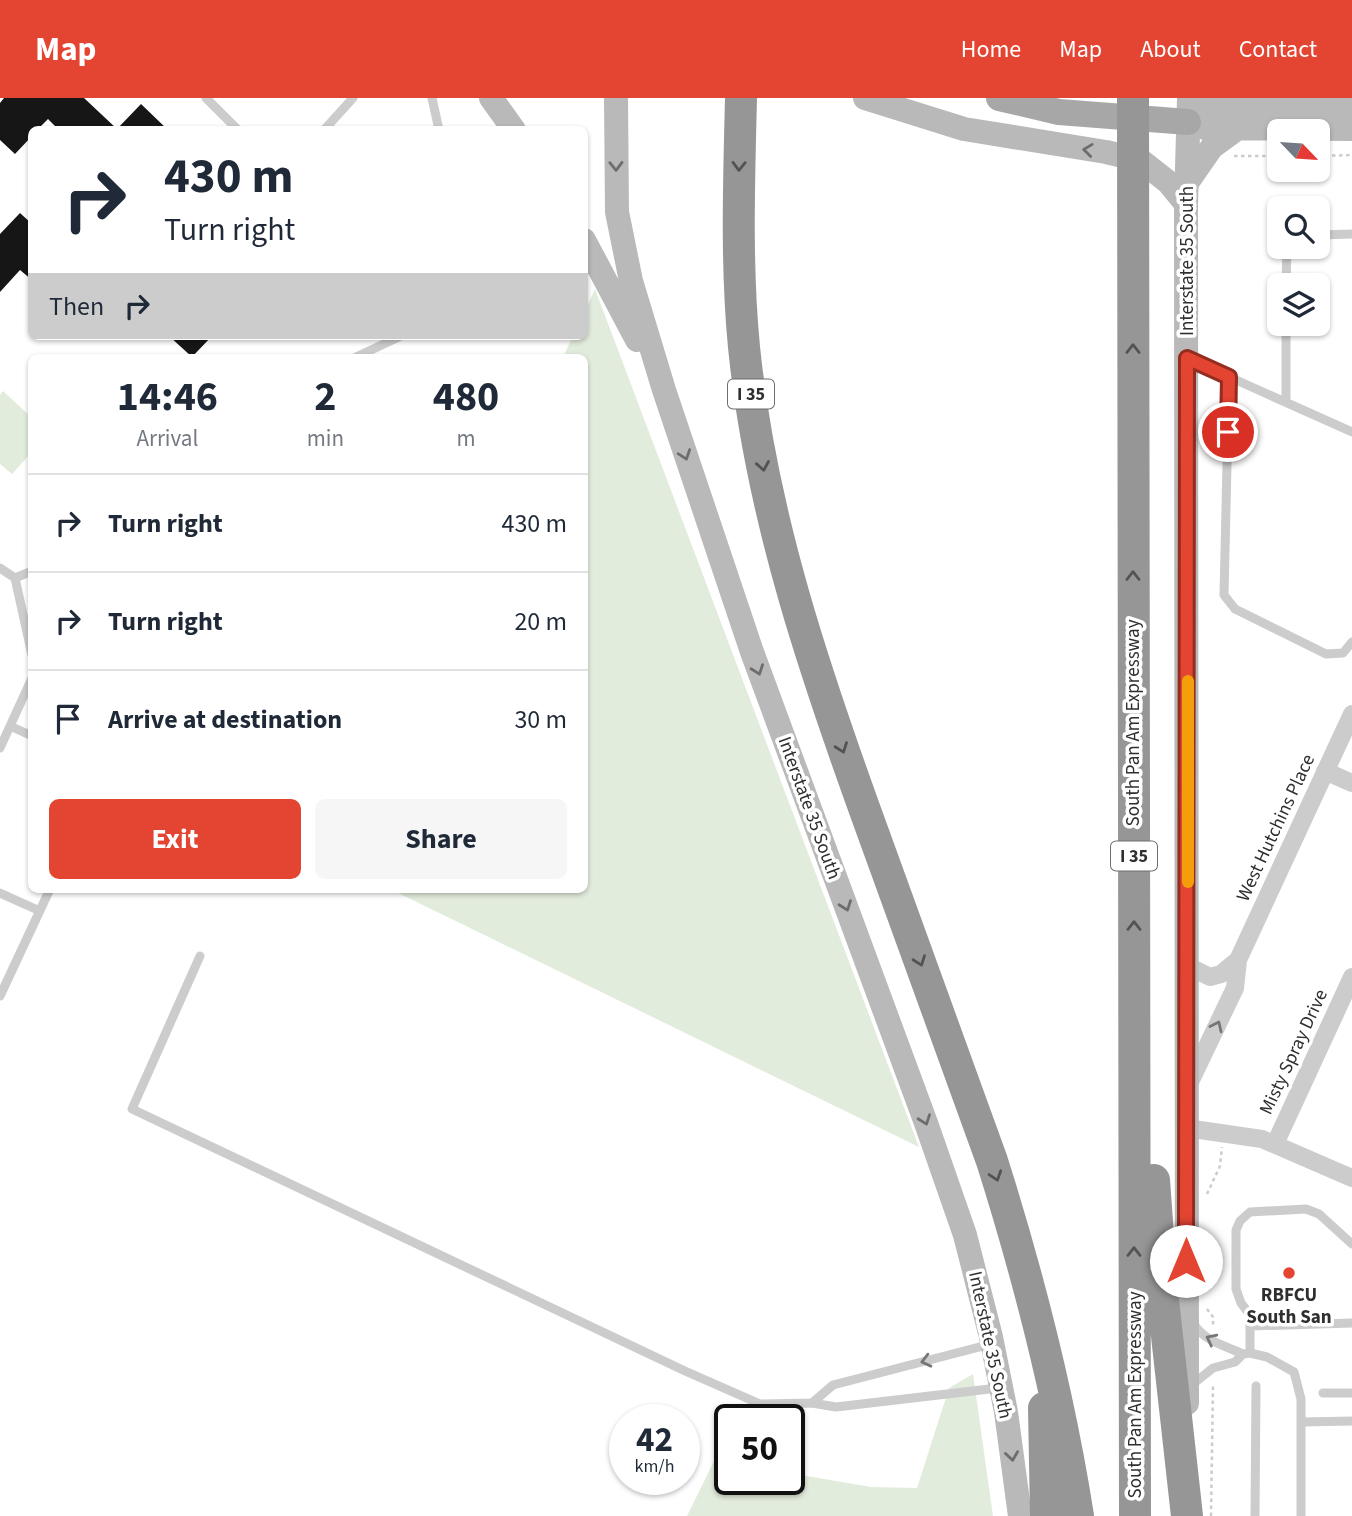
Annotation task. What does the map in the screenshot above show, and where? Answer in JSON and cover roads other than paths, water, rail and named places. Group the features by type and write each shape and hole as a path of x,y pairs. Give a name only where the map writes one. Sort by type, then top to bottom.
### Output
{"highway":[{"name":"I 35","path":"741,98 738,184 744,348 780,548 819,683 992,1161 1023,1264 1058,1405 1077,1516"},
{"name":"South Pan Am Expressway","path":"1133,98 1135,1516"},
{"path":"1134,960 1148,1060 1162,1291 1188,1516"},
{"path":"1023,1264 1045,1413 1046,1516"}],"main road":[{"path":"491,98 511,126"},
{"path":"865,98 964,129 1140,160 1186,194 1231,112"},
{"path":"999,98 1059,111 1189,110 1203,128 1231,112 1283,103 1352,108"},
{"name":"Interstate 35 South","path":"618,105 617,212 631,281 663,390 752,652 965,1235 1001,1388 1020,1516"},
{"name":"Interstate 35 South","path":"1188,1516 1187,1391 1197,1312 1186,1128 1186,194 1189,110"},
{"path":"1231,112 1352,130"},
{"path":"588,248 663,390"}],"street":[{"name":"West Hutchins Place","path":"1188,1088 1235,988 1238,960 1352,714"},
{"path":"1325,771 1352,783"},
{"path":"1188,966 1210,977 1222,974 1238,960"},
{"name":"Misty Spray Drive","path":"1275,1144 1352,977"},
{"path":"1186,1128 1245,1135 1275,1144 1352,1178"}],"lane":[{"path":"206,98 234,126"},
{"path":"328,126 353,98"},
{"path":"432,98 438,126"},
{"path":"1330,235 1352,234"},
{"path":"1286,336 1286,402"},
{"path":"362,354 392,340"},
{"path":"1187,358 1352,432"},
{"path":"1229,377 1224,595 1234,609 1326,654 1343,653 1352,642"},
{"path":"0,568 15,578 28,637"},
{"path":"15,578 28,573"},
{"path":"0,748 28,687"},
{"path":"10,726 28,734"},
{"path":"0,893 40,911"},
{"path":"0,996 48,893"},
{"path":"200,956 132,1109 760,1404 812,1403 836,1406 1001,1388"},
{"path":"1187,1391 1202,1374 1218,1365 1235,1363 1247,1353 1250,1315 1241,1303 1236,1289 1236,1230 1240,1221 1251,1212 1306,1209 1319,1214 1352,1244"},
{"path":"1197,1312 1201,1335 1247,1353 1267,1357 1294,1372 1301,1399 1301,1516"},
{"path":"1250,1326 1352,1323"},
{"path":"812,1403 833,1385 992,1344"},
{"path":"1255,1516 1256,1386"},
{"path":"1323,1393 1352,1393"},
{"path":"1302,1422 1352,1422"}],"place":[{"name":"RBFCU South San","path":"1289,1273"}]}
